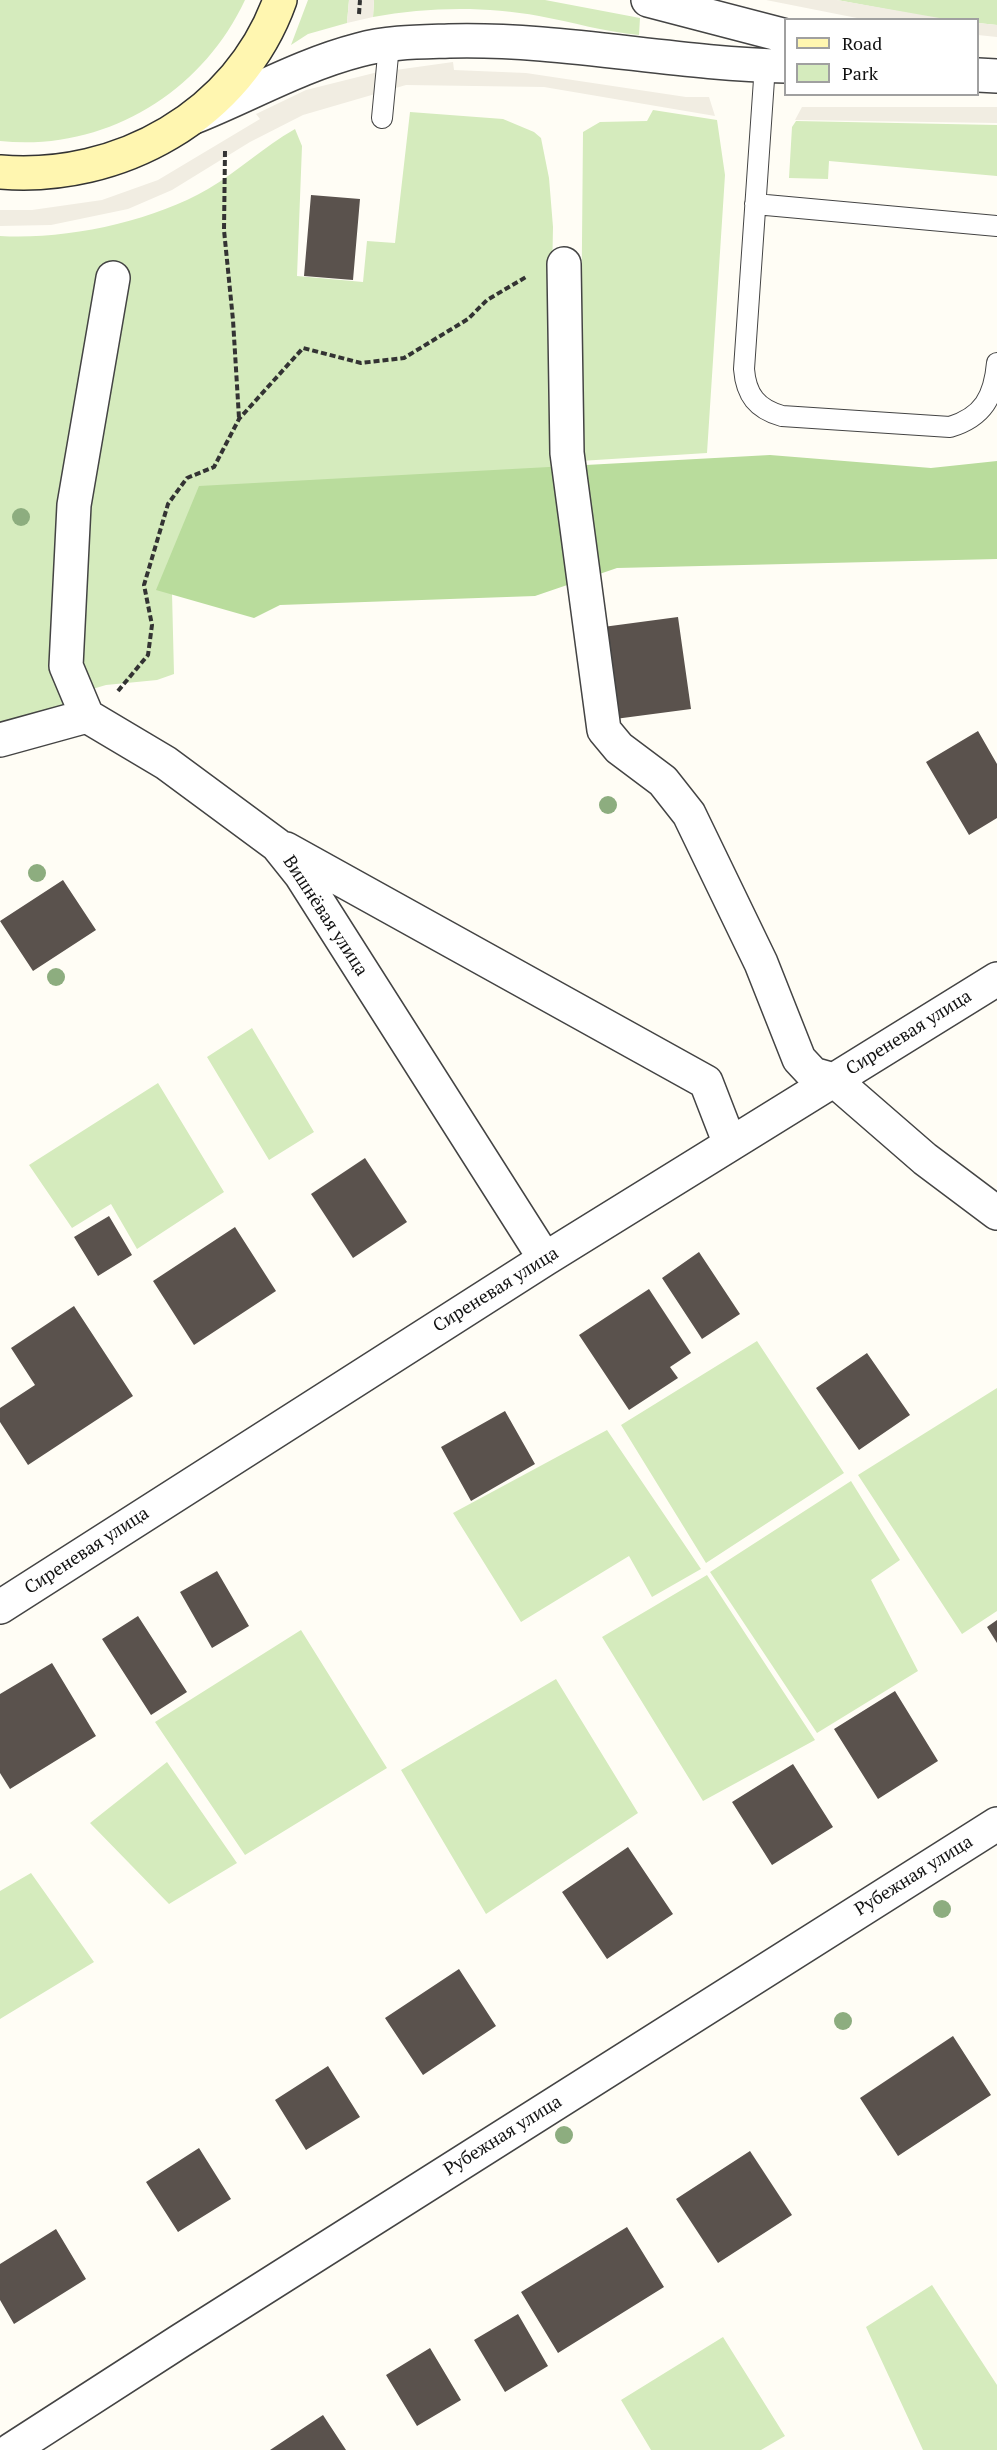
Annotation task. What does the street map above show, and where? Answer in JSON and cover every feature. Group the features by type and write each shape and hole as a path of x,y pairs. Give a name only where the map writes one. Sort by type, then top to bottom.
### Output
{"street":[{"path":"193,118 243,68 262,40 280,0"},
{"path":"648,0 784,35"},
{"path":"0,172 36,173 70,170 103,163 143,148 193,118 317,64 360,50 389,45 481,40 536,43 775,66"},
{"path":"979,75 997,76"},
{"path":"550,268 567,453 604,730 619,748 663,781 689,814 752,943 799,1059 813,1074 834,1080 925,1159 997,1213"},
{"path":"0,740 87,716 66,666 74,505 113,278"},
{"name":"Вишнёвая улица","path":"87,716 166,763 278,845 301,875 545,1258"},
{"path":"278,845 706,1082 730,1144"},
{"name":"Сиреневая улица","path":"0,1607 545,1258 997,979"},
{"name":"Рубежная улица","path":"11,2450 190,2334 997,1824"}],"lane":[{"path":"382,118 389,45"},
{"path":"775,66 755,204 744,369 745,386 754,401 768,412 782,416 950,427 968,421 981,410 990,397 996,380 997,363"},
{"path":"755,204 997,226"}],"path":[{"path":"225,151 224,230 233,320 239,419"},
{"path":"87,716 124,686 148,655 152,625 144,585 168,504 188,478 214,467 239,419 303,348 361,363 404,358 468,319 487,300 550,268"}],"green space":[{"path":"0,0 245,0 226,33 203,63 176,89 145,110 112,126 76,137 39,142 0,141"},
{"path":"308,0 349,0 347,23 308,34 291,45"},
{"path":"374,0 545,0 640,18 639,35 539,16 477,9 414,11 373,17"},
{"path":"837,0 997,0 997,25 979,23 979,18 934,18"},
{"path":"653,110 717,120 725,175 707,453 580,461 583,132 600,122 647,121"},
{"path":"410,112 503,119 534,132 541,138 549,178 553,227 551,329 555,464 549,477 172,593 174,674 157,680 106,685 89,690 58,714 0,730 0,236 79,232 161,211 208,189 295,129 302,146 297,276 363,282 367,241 395,243"},
{"path":"796,121 997,125 997,176 829,161 828,179 789,178 792,127"},
{"path":"770,455 931,468 997,461 997,559 617,568 535,596 280,605 254,618 156,590 199,486"},
{"path":"252,1028 314,1132 269,1160 207,1057"},
{"path":"158,1083 224,1192 137,1249 111,1204 72,1228 29,1165"},
{"path":"757,1341 844,1473 706,1563 621,1425"},
{"path":"997,1388 997,1611 962,1634 858,1475"},
{"path":"607,1430 701,1569 652,1597 629,1556 521,1622 453,1513"},
{"path":"851,1481 900,1560 871,1580 918,1671 817,1733 710,1572"},
{"path":"707,1575 815,1740 703,1801 602,1637"},
{"path":"301,1630 387,1768 245,1855 155,1722"},
{"path":"556,1679 638,1813 486,1914 401,1770"},
{"path":"167,1762 237,1863 169,1904 90,1823"},
{"path":"31,1873 94,1962 0,2019 0,1891"},
{"path":"932,2285 997,2385 997,2450 923,2450 866,2327"},
{"path":"723,2337 785,2436 761,2450 651,2450 621,2400"}],"shaded area":[{"path":"349,0 374,0 373,17 347,23"},
{"path":"766,0 837,0 939,18 857,18"},
{"path":"979,23 997,25 997,37 979,35"},
{"path":"453,62 454,70 526,73 686,97 709,97 715,116 544,87 406,85 303,115 250,142 172,190 128,209 51,225 0,226 0,210 32,210 102,200 158,180 260,119 256,114 306,90 374,73"},
{"path":"802,107 997,107 997,123 795,120"}],"building":[{"path":"311,195 360,199 353,280 304,276"},
{"path":"678,617 691,709 615,719 603,627"},
{"path":"978,731 997,764 997,818 969,835 926,762"},
{"path":"63,880 96,930 33,971 0,921"},
{"path":"365,1158 407,1222 353,1258 311,1194"},
{"path":"109,1216 132,1255 98,1276 74,1237"},
{"path":"235,1227 276,1291 194,1345 153,1281"},
{"path":"699,1252 740,1314 702,1339 662,1278"},
{"path":"649,1289 691,1353 670,1367 678,1378 629,1410 579,1335"},
{"path":"74,1306 133,1396 28,1465 0,1422 0,1408 35,1385 11,1348"},
{"path":"867,1353 910,1415 859,1450 816,1388"},
{"path":"505,1411 535,1464 471,1501 441,1447"},
{"path":"217,1571 249,1626 212,1648 180,1592"},
{"path":"138,1616 187,1692 151,1715 102,1639"},
{"path":"997,1620 997,1643 987,1627"},
{"path":"52,1663 96,1736 10,1789 0,1773 0,1694"},
{"path":"895,1691 938,1761 878,1799 834,1729"},
{"path":"793,1764 833,1827 772,1865 732,1802"},
{"path":"628,1847 673,1914 607,1959 562,1892"},
{"path":"459,1969 496,2026 423,2075 385,2018"},
{"path":"953,2036 991,2095 898,2156 860,2098"},
{"path":"328,2066 360,2117 306,2150 275,2100"},
{"path":"199,2148 231,2199 178,2232 146,2182"},
{"path":"750,2151 792,2215 718,2263 676,2199"},
{"path":"627,2227 664,2287 558,2353 521,2292"},
{"path":"56,2229 86,2279 14,2324 0,2300 0,2264"},
{"path":"518,2314 548,2366 505,2392 474,2340"},
{"path":"430,2348 461,2400 417,2426 386,2375"},
{"path":"323,2415 346,2450 270,2450"}]}
